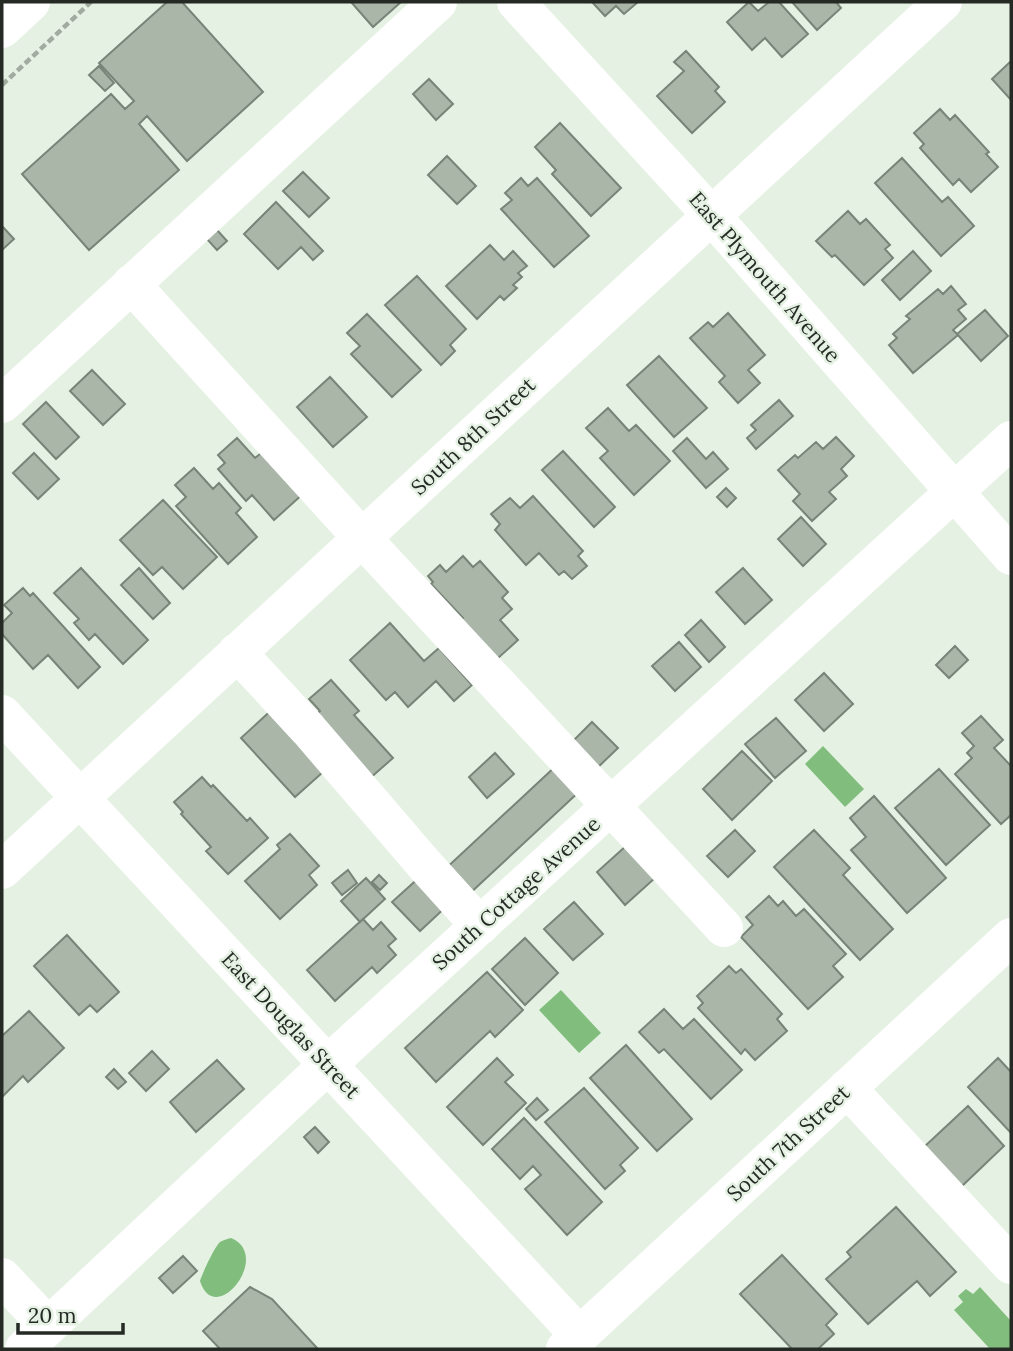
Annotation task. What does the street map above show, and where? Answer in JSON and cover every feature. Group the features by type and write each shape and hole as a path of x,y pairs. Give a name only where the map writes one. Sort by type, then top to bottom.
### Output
{"street":[{"path":"2,29 31,2"},
{"path":"2,404 438,2"},
{"name":"East Plymouth Avenue","path":"516,2 712,216 1011,556"},
{"name":"South 8th Street","path":"2,870 943,2"},
{"path":"131,284 362,538 724,928"},
{"name":"South Cottage Avenue","path":"30,1344 329,1065 1011,440"},
{"path":"237,652 309,730 480,926"},
{"name":"East Douglas Street","path":"2,714 329,1065 573,1343"},
{"name":"South 7th Street","path":"573,1343 1011,937"},
{"path":"847,1088 1011,1265"},
{"path":"2,1276 30,1344"}],"path":[{"path":"2,85 91,2"}],"shaded area":[{"path":"823,746 864,789 845,807 805,764"},
{"path":"561,990 601,1033 579,1053 539,1010"},
{"path":"231,1238 242,1247 246,1259 244,1272 237,1284 227,1293 217,1297 207,1294 200,1281 209,1260 220,1242"},
{"path":"980,1287 1011,1321 1011,1349 990,1349 954,1310 963,1302 958,1296 966,1289 973,1294"}],"building":[{"path":"167,2 182,2 263,92 187,161 147,116 139,124 179,170 89,250 22,174 111,94 125,109 134,101 99,63"},
{"path":"351,2 401,2 373,27"},
{"path":"592,2 638,2 624,14 616,6 605,16"},
{"path":"749,2 758,11 769,2 779,2 808,34 782,57 765,38 752,50 727,22"},
{"path":"792,2 836,2 841,8 817,30"},
{"path":"686,51 719,87 715,91 725,102 692,133 657,96 684,71 674,62"},
{"path":"1011,61 1011,100 992,79"},
{"path":"99,66 114,83 105,91 89,75"},
{"path":"429,79 453,104 436,120 413,94"},
{"path":"940,109 950,120 955,115 989,152 986,154 998,167 971,192 959,179 953,185 920,148 924,144 914,133"},
{"path":"560,123 621,188 591,216 552,174 556,170 535,147"},
{"path":"447,156 476,186 457,204 428,175"},
{"path":"902,158 942,202 948,197 974,226 941,256 875,183"},
{"path":"303,172 329,198 309,217 283,191"},
{"path":"521,178 528,186 537,178 589,236 554,267 501,209 512,200 505,193"},
{"path":"276,202 323,251 313,260 301,247 278,269 244,234"},
{"path":"848,211 860,224 866,219 890,245 885,249 893,258 864,285 835,255 832,257 816,241"},
{"path":"2,226 14,239 2,250"},
{"path":"217,230 227,241 217,250 207,239"},
{"path":"490,245 504,260 513,251 527,266 518,273 522,277 513,285 517,288 504,300 500,296 477,319 446,286"},
{"path":"913,251 931,271 900,300 882,280"},
{"path":"417,276 466,329 450,345 455,351 441,365 385,305"},
{"path":"951,286 966,304 958,310 966,319 953,330 958,335 913,373 889,345 897,338 893,334 910,319 906,316 938,289 943,294"},
{"path":"985,310 1008,336 981,361 957,334"},
{"path":"728,313 765,355 748,370 760,383 738,403 719,382 725,376 690,338 708,322 713,327"},
{"path":"367,314 421,370 392,397 351,354 360,346 347,333"},
{"path":"659,356 707,408 674,437 627,385"},
{"path":"92,370 125,404 103,425 70,391"},
{"path":"330,377 367,417 333,447 297,407"},
{"path":"779,400 793,416 756,449 747,438 756,430 751,425"},
{"path":"46,402 79,437 56,459 23,424"},
{"path":"608,408 629,431 636,425 670,461 634,495 600,458 608,451 586,428"},
{"path":"836,437 854,456 841,469 847,476 829,492 836,499 812,521 793,501 800,494 778,470 795,455 798,458 816,442 823,449"},
{"path":"237,438 255,458 265,450 304,493 274,520 252,495 246,501 218,469 225,463 218,455"},
{"path":"687,438 706,459 713,452 728,469 706,488 673,451"},
{"path":"563,451 615,507 594,527 542,470"},
{"path":"34,453 59,479 38,499 13,473"},
{"path":"194,468 213,489 219,483 241,508 236,513 257,537 228,564 176,506 186,497 175,485"},
{"path":"726,488 736,498 727,507 717,497"},
{"path":"533,496 583,551 578,556 587,566 572,579 564,571 559,575 539,553 526,565 495,530 500,524 491,514 510,498 520,508"},
{"path":"163,500 217,557 183,589 162,567 153,575 120,540"},
{"path":"801,517 826,544 803,566 778,539"},
{"path":"463,556 473,567 480,561 508,592 502,598 512,609 500,620 518,640 496,660 456,624 463,618 431,584 433,582 428,576 440,565 446,572"},
{"path":"81,568 148,640 123,664 95,634 89,640 74,623 79,619 54,593"},
{"path":"139,568 170,603 153,619 121,585"},
{"path":"743,568 772,600 745,624 716,592"},
{"path":"23,588 30,596 33,593 100,667 78,688 48,655 33,669 2,634 2,623 12,613 4,605"},
{"path":"701,620 725,647 709,662 685,635"},
{"path":"390,623 424,661 439,648 472,685 454,701 436,681 408,707 395,692 386,700 350,660"},
{"path":"679,642 701,667 675,691 652,666"},
{"path":"955,646 968,660 949,678 936,665"},
{"path":"824,673 853,704 824,731 795,700"},
{"path":"331,680 359,711 354,715 393,758 369,779 313,717 320,711 309,699"},
{"path":"277,705 332,764 295,797 241,738"},
{"path":"981,716 1003,740 994,748 1011,766 1011,815 1001,824 955,774 972,758 967,753 974,746 962,733"},
{"path":"776,718 806,751 775,778 745,744"},
{"path":"592,722 618,748 594,771 569,745"},
{"path":"742,751 772,781 732,820 703,789"},
{"path":"495,753 514,774 487,798 469,777"},
{"path":"557,765 581,790 467,896 443,871"},
{"path":"939,769 990,825 946,865 895,808"},
{"path":"202,777 247,821 250,818 268,838 228,874 206,851 211,847 181,814 183,812 174,802"},
{"path":"874,796 946,878 907,913 851,850 866,837 850,818"},
{"path":"735,830 755,851 728,877 707,856"},
{"path":"814,830 850,868 843,875 893,929 860,960 774,867"},
{"path":"290,834 319,866 309,875 317,885 280,919 245,881 280,849 277,845"},
{"path":"626,846 655,878 625,905 597,872"},
{"path":"348,870 357,883 342,895 332,883"},
{"path":"379,875 387,883 380,890 372,882"},
{"path":"422,875 449,904 420,931 392,902"},
{"path":"366,878 385,899 360,922 341,901"},
{"path":"769,896 778,906 783,901 796,916 804,909 846,954 833,966 843,977 808,1009 741,937 753,925 746,917"},
{"path":"574,902 603,934 573,960 544,929"},
{"path":"363,919 373,930 381,922 396,939 388,946 396,955 377,973 372,967 335,1001 307,970"},
{"path":"67,935 119,992 97,1012 90,1005 79,1015 34,966"},
{"path":"525,938 558,973 525,1005 492,969"},
{"path":"729,966 736,973 741,969 782,1014 777,1019 787,1031 755,1060 745,1049 741,1054 698,1008 703,1003 697,996"},
{"path":"487,972 523,1010 495,1037 490,1031 436,1082 405,1048"},
{"path":"664,1009 683,1029 694,1019 742,1070 711,1099 664,1049 659,1053 639,1032"},
{"path":"29,1011 64,1048 28,1082 23,1076 2,1097 2,1036"},
{"path":"626,1045 692,1119 657,1151 590,1078"},
{"path":"152,1051 169,1069 146,1091 129,1073"},
{"path":"497,1058 513,1075 505,1082 526,1103 483,1145 447,1107"},
{"path":"998,1058 1011,1072 1011,1133 968,1087"},
{"path":"217,1060 244,1089 196,1132 170,1102"},
{"path":"114,1069 126,1082 118,1089 106,1077"},
{"path":"584,1088 638,1148 620,1165 625,1171 605,1189 545,1122"},
{"path":"537,1098 548,1110 536,1120 526,1109"},
{"path":"968,1106 1004,1146 961,1187 924,1147"},
{"path":"524,1118 602,1202 567,1235 525,1189 541,1175 533,1166 520,1179 492,1149"},
{"path":"315,1127 329,1142 318,1153 304,1137"},
{"path":"896,1207 956,1272 930,1296 917,1281 868,1324 826,1279 851,1257 847,1252"},
{"path":"782,1255 837,1314 826,1325 834,1334 818,1349 792,1349 740,1294"},
{"path":"183,1256 197,1271 173,1293 159,1278"},
{"path":"250,1287 272,1299 318,1349 220,1349 203,1331"}]}
